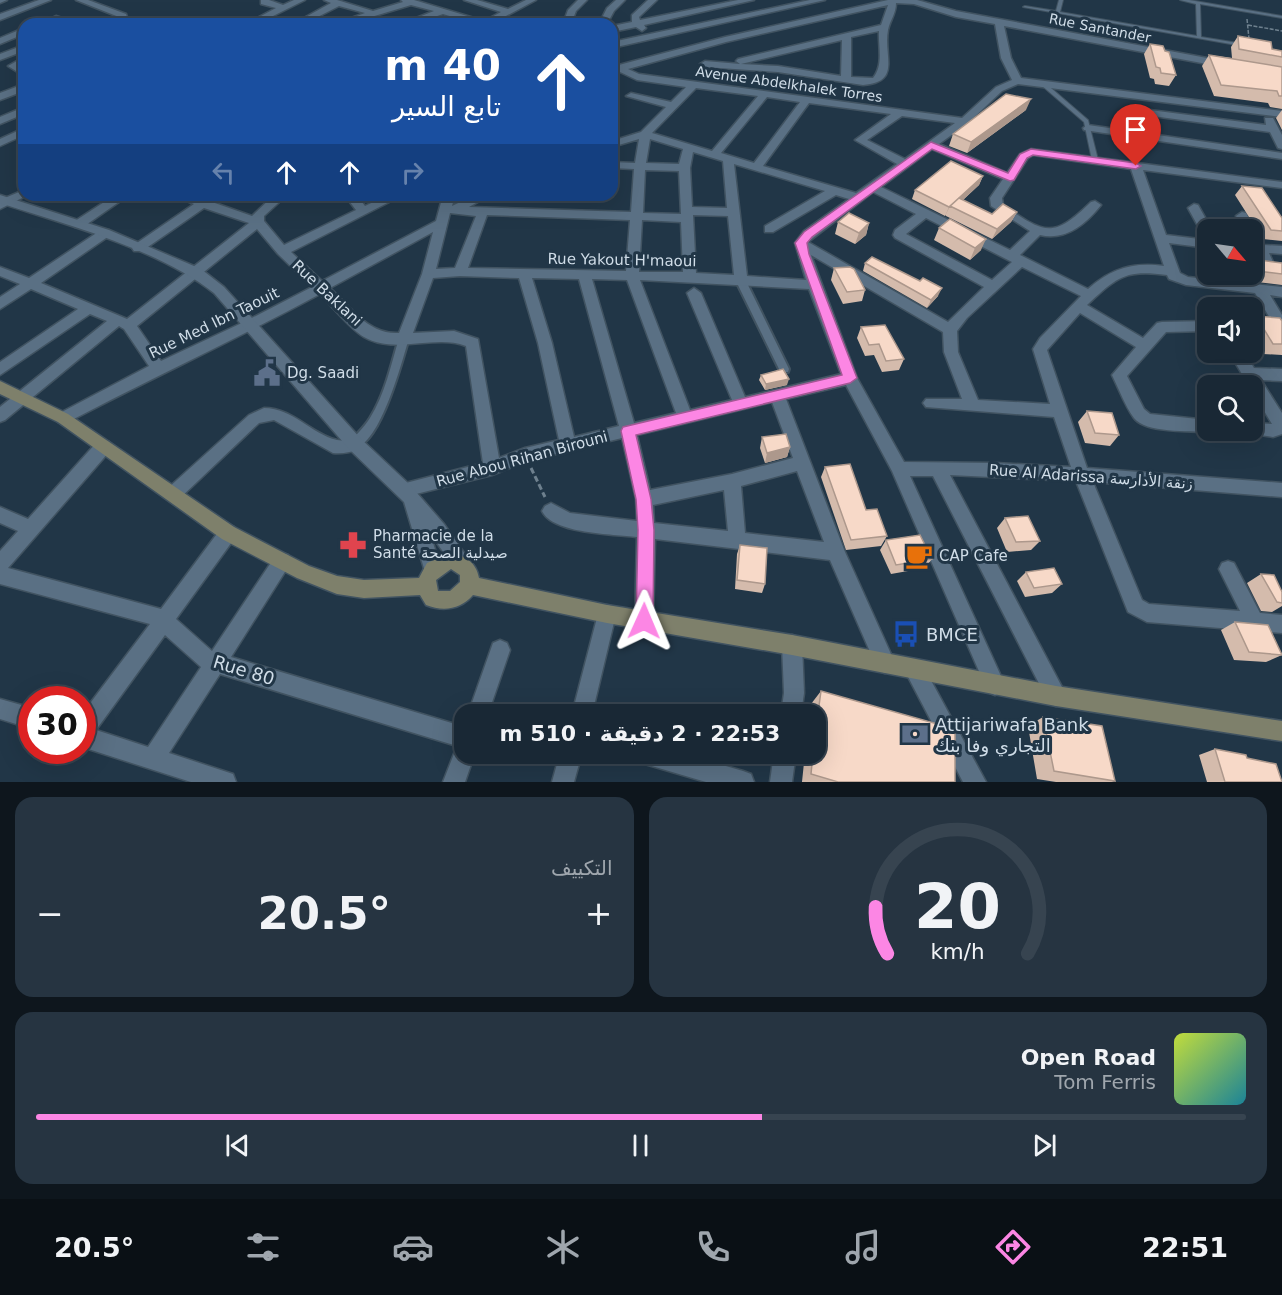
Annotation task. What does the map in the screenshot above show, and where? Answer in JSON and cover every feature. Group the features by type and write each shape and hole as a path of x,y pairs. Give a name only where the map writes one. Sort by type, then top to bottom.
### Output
{"main road":[{"path":"0,387 63,418 228,533 282,561 337,585 364,589 429,578 441,563 452,560 461,563 469,572 468,585 464,592 449,601 433,599 429,578"},
{"path":"468,585 644,621 792,645 1056,696 1282,731"}],"street":[{"path":"0,17 47,0"},
{"path":"80,0 123,16 123,18"},
{"path":"263,18 301,0"},
{"path":"328,0 372,13"},
{"path":"468,0 509,12"},
{"path":"497,18 532,0"},
{"path":"569,18 572,10 583,0"},
{"path":"606,18 610,10 621,0"},
{"path":"653,0 635,16 637,23 674,54"},
{"path":"618,28 707,4 750,0"},
{"path":"756,0 799,35 814,58 815,74"},
{"path":"618,44 821,0"},
{"path":"727,64 799,35 896,1 915,0"},
{"name":"Rue Santander","path":"915,0 944,12 1230,65"},
{"path":"357,18 408,1 466,18"},
{"path":"705,64 727,64 866,82 879,79 883,72 884,27 896,1"},
{"path":"267,2 284,8"},
{"path":"309,18 338,3"},
{"path":"707,4 725,40"},
{"path":"423,18 444,11"},
{"path":"999,23 1006,58 1017,81"},
{"path":"618,68 725,40 799,35 847,36 884,27"},
{"path":"0,41 18,34"},
{"path":"846,79 847,36"},
{"path":"0,57 18,50"},
{"name":"Avenue Abdelkhalek Torres","path":"618,70 637,76 964,122"},
{"path":"801,243 808,234 964,122 999,89 1017,81 1282,114"},
{"path":"618,142 645,134 694,84"},
{"path":"0,97 18,90"},
{"path":"714,155 764,95"},
{"path":"631,96 673,105"},
{"path":"757,167 806,100"},
{"path":"1142,112 1273,129"},
{"path":"1265,112 1281,143"},
{"path":"900,113 860,140 906,164"},
{"path":"1088,128 1282,156"},
{"path":"0,143 18,134"},
{"path":"645,134 859,198"},
{"path":"645,134 640,166 632,276 685,417"},
{"path":"931,145 970,166 1010,178"},
{"path":"689,148 684,168 690,277"},
{"path":"1095,205 1061,234 1051,234 1038,230 998,206 996,198 1027,153 1049,153 1282,185"},
{"path":"728,160 741,281 784,369"},
{"path":"618,165 684,168"},
{"path":"1136,166 1162,238 1171,271 1176,277 1186,281 1282,292"},
{"path":"1255,182 1266,199"},
{"path":"874,188 1089,295"},
{"path":"769,229 834,191"},
{"path":"3,202 18,196"},
{"path":"79,224 114,201"},
{"path":"195,201 258,222"},
{"path":"138,248 207,201"},
{"path":"258,222 258,215 274,201"},
{"path":"355,201 363,212"},
{"path":"282,251 386,201"},
{"path":"172,494 254,419 264,414 276,414 333,446 344,447 355,444 367,434 377,418 429,274 447,215 448,201"},
{"name":"Rue Med Ibn Taouit","path":"63,418 158,368 251,325 473,201"},
{"path":"3,202 105,233 196,272 219,290 355,444 407,494 461,563"},
{"path":"1194,208 1200,219"},
{"path":"447,215 478,211 636,217 734,212"},
{"path":"460,272 482,216 482,213 478,211"},
{"path":"925,213 899,233 899,236 992,286"},
{"path":"0,416 22,396 196,272 258,222"},
{"name":"Rue Baklani","path":"258,222 282,251 369,333 386,339 454,336 473,343 492,468"},
{"path":"972,405 951,352 950,330 1016,259 1038,230"},
{"path":"0,304 29,282 105,233"},
{"path":"1162,238 1197,243"},
{"path":"801,243 814,285 850,378 899,469 995,685"},
{"path":"801,243 950,330"},
{"path":"1263,249 1282,250"},
{"path":"1263,257 1267,262"},
{"path":"1171,271 1147,268 1126,269 1115,273 1089,295 1040,349 1059,411 1081,473 1137,608 1151,613 1282,624"},
{"path":"0,271 123,322 158,368"},
{"name":"Rue Yakout H'maoui","path":"429,274 460,272 690,277 814,285"},
{"path":"524,274 545,343 568,445"},
{"path":"584,275 628,431 644,499 646,530 644,621"},
{"path":"1260,290 1282,326"},
{"path":"694,293 741,404"},
{"path":"1080,307 1145,346"},
{"path":"0,369 88,309"},
{"path":"1197,326 1162,327 1119,375 1138,413 1152,422 1197,425"},
{"path":"1244,363 1252,374 1282,375"},
{"name":"Rue Abou Rihan Birouni","path":"407,494 492,468 525,455 850,378"},
{"path":"1263,394 1281,427 1273,431 1263,430"},
{"path":"777,395 836,552 885,663"},
{"path":"931,403 1059,411"},
{"path":"0,564 103,447"},
{"path":"644,499 732,481 804,462"},
{"name":"Rue Al Adarissa زنقة الأدارسة","path":"899,469 1021,469 1081,473 1153,482 1282,490"},
{"path":"938,469 1056,696"},
{"path":"732,481 737,540"},
{"path":"407,494 429,578"},
{"path":"551,511 560,518 570,521 836,552"},
{"path":"0,515 32,529"},
{"path":"96,714 228,533"},
{"path":"153,758 282,561"},
{"path":"1228,569 1254,620"},
{"name":"Rue 80","path":"0,575 163,620 196,651 215,663 454,735"},
{"path":"584,704 607,614"},
{"path":"792,645 792,704"},
{"path":"481,704 500,650"},
{"path":"914,669 975,782"},
{"path":"0,709 18,715"},
{"path":"96,739 153,758 185,776 225,782"},
{"path":"454,782 461,764"},
{"path":"563,782 568,764"},
{"path":"682,764 743,782"},
{"path":"781,782 784,764"}],"lane":[{"path":"1058,12 1061,0"},
{"path":"1182,0 1282,17"},
{"path":"1198,3 1199,37"},
{"path":"1025,6 1250,46"},
{"path":"1042,83 1086,121 1095,160"}],"path":[{"path":"1246,11 1250,46"},
{"path":"1248,25 1282,31"},
{"path":"525,455 551,511"}],"building":[{"path":"1238,36 1271,42 1272,49 1282,51 1282,57 1239,49"},
{"path":"1150,44 1163,46 1165,51 1169,52 1176,75 1161,73 1160,68 1156,67"},
{"path":"1209,55 1282,67 1282,96 1279,96 1277,91 1221,85"},
{"path":"1006,94 1031,99 971,142 953,134"},
{"path":"951,161 983,176 949,207 915,190"},
{"path":"1242,186 1262,188 1282,218 1282,231 1271,230"},
{"path":"959,198 992,214 1003,204 1017,212 997,229 950,206"},
{"path":"849,213 869,223 859,233 838,222"},
{"path":"950,219 986,239 975,248 939,228"},
{"path":"872,257 920,281 923,278 942,288 931,300 865,263"},
{"path":"1263,260 1282,263 1282,274 1263,272"},
{"path":"834,268 854,269 865,290 847,292"},
{"path":"1263,317 1280,318 1282,321 1282,344 1273,344 1263,328"},
{"path":"885,325 904,359 886,361 879,344 869,345 861,327"},
{"path":"783,369 789,379 766,384 761,375"},
{"path":"1087,411 1112,413 1119,435 1095,433"},
{"path":"786,434 790,447 767,453 762,437"},
{"path":"850,464 866,510 877,509 887,536 851,540 825,467"},
{"path":"1028,516 1040,541 1016,542 1005,518"},
{"path":"920,535 932,559 896,565 886,540"},
{"path":"740,545 767,548 765,584 737,580"},
{"path":"1054,568 1062,584 1034,588 1026,572"},
{"path":"1261,574 1274,575 1282,592 1282,603 1277,602"},
{"path":"1235,622 1268,625 1282,655 1249,652"},
{"path":"821,691 955,729 955,782 838,782 811,774 812,764 826,764 826,704 819,704"},
{"path":"1043,717 1102,726 1115,781 1054,771"},
{"path":"1215,749 1276,764 1282,782 1225,782"}],"place":[{"name":"Dg. Saadi","path":"267,373"},
{"name":"Pharmacie de la Santé صيدلية الصحة","path":"353,545"},
{"name":"CAP Cafe","path":"919,556"},
{"name":"BMCE","path":"906,634"},
{"name":"Attijariwafa Bank التجاري وفا بنك","path":"915,734"}],"route":[{"path":"644,621 646,530 644,499 628,431 850,378 803,254 801,243 808,234 931,145 1010,178 1024,156 1031,152 1136,166"}]}
